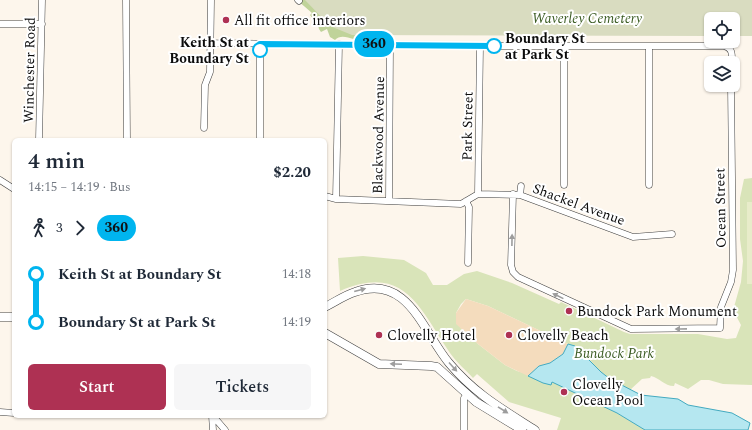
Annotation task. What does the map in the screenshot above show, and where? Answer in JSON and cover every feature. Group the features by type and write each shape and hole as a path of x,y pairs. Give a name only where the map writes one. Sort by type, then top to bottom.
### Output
{"street":[{"name":"Winchester Road","path":"39,138 42,0"},
{"path":"126,0 127,138"},
{"path":"204,128 205,85 210,72 211,0"},
{"path":"0,24 42,24"},
{"path":"210,43 480,46 724,46 731,50 731,56"},
{"path":"260,44 260,138"},
{"path":"336,199 339,44"},
{"name":"Blackwood Avenue","path":"389,201 390,44"},
{"name":"Park Street","path":"478,194 480,46"},
{"path":"564,46 564,185"},
{"path":"649,46 649,185"},
{"name":"Ocean Street","path":"513,194 511,265 513,272 518,277 630,329 720,328 721,306 731,282 733,270 731,92"},
{"path":"0,180 12,187"},
{"path":"520,195 521,186"},
{"path":"327,197 336,199 464,202 478,194"},
{"name":"Shackel Avenue","path":"478,194 520,195 633,237 672,234"},
{"path":"464,202 469,207 468,263"},
{"path":"327,306 352,293 367,289 385,290 401,296 416,313 437,347 470,391 476,402 522,430"},
{"path":"0,317 12,317"},
{"path":"327,334 379,364 431,366 437,368 470,391 486,398 535,430"},
{"path":"464,430 464,398 470,391"},
{"path":"0,412 12,413"},
{"path":"212,430 213,418"},
{"path":"215,418 225,430"}],"green space":[{"path":"297,0 306,0 372,35 372,39 363,41 348,37 339,37 335,40 330,37 327,29 321,32 318,25 310,15 312,13"},
{"name":"Waverley Cemetery","path":"305,0 752,0 752,36 740,36 740,12 704,12 704,36 352,35 330,26"},
{"name":"Bundock Park","path":"752,178 752,385 723,384 709,380 701,380 688,389 675,383 674,386 667,385 651,376 650,378 642,379 630,390 604,375 578,348 488,306 466,299 456,313 478,344 505,365 517,371 552,381 617,413 645,430 557,430 561,418 509,402 477,374 473,378 452,356 419,306 408,295 395,286 380,283 362,284 340,291 338,258 363,256 404,260 426,273 433,285 447,285 464,274 477,271 512,283 559,304 561,302 630,334 698,334 727,339 736,338 741,325 734,312 734,307 741,282 743,261 740,239 740,198 744,179"},
{"path":"747,202 752,202 752,284 747,284"}],"sand":[{"name":"Clovelly Beach","path":"466,299 488,306 568,344 563,354 550,363 539,366 528,376 505,365 478,344 456,324 456,313"}],"water":[{"path":"568,344 575,346 610,379 641,395 678,399 688,405 732,413 750,423 748,430 645,430 617,413 552,382 551,385 543,383 528,376 539,366 550,363 563,354"}],"bus line":[{"name":"360","path":"260,50 260,44 494,46"}],"place":[{"name":"All fit office interiors","path":"226,20"},
{"name":"Boundary St at Park St","path":"494,46"},
{"name":"Keith St at Boundary St","path":"260,50"},
{"name":"Bundock Park Monument","path":"569,311"},
{"name":"Clovelly Hotel","path":"379,335"},
{"name":"Clovelly Beach","path":"509,335"},
{"name":"Clovelly Ocean Pool","path":"564,392"}]}
